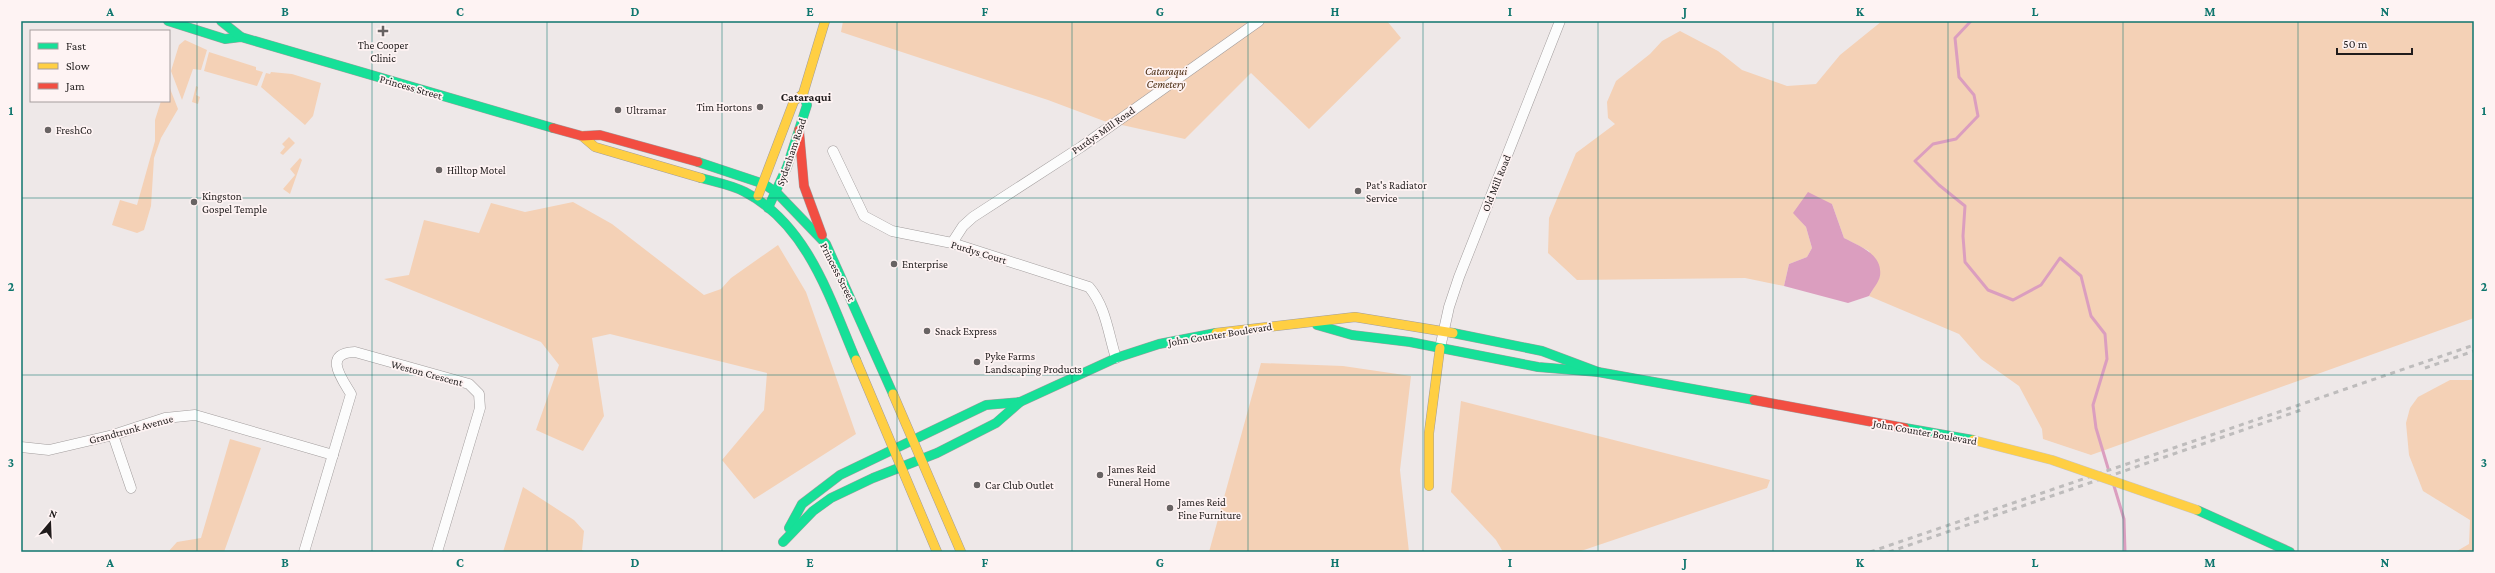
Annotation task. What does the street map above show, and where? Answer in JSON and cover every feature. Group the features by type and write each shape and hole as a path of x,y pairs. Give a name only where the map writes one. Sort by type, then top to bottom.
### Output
{"main road":[{"name":"Princess Street","path":"170,21 225,39 241,36"},
{"name":"Princess Street","path":"221,21 241,36 582,136 600,135 713,166 764,184 777,193 826,244 864,325 961,552"},
{"name":"Sydenham Road","path":"757,198 764,184 794,101 803,94 825,21"},
{"name":"Sydenham Road","path":"768,208 777,193 800,130 807,105 803,94"},
{"path":"800,130 804,186 826,244"},
{"name":"Princess Street","path":"582,136 595,146 744,191 757,198 800,241 814,262 887,432 900,469 937,552"},
{"name":"John Counter Boulevard","path":"783,542 804,519 831,498 873,478 921,460 996,423 1020,402 1116,358 1159,344 1194,336 1270,326 1312,324 1355,317 1444,331 1542,351 1598,372"},
{"name":"John Counter Boulevard","path":"1312,324 1352,335 1440,348 1538,367 1598,372 1973,440 2067,464 2197,510 2290,552"},
{"path":"1429,486 1429,433 1440,348"},
{"name":"John Counter Boulevard","path":"779,552 797,511 812,494 840,475 986,405 1020,402"},
{"name":"John Counter Boulevard","path":"2242,531 2279,552"}],"street":[{"name":"Purdys Mill Road","path":"952,243 963,226 973,217 1087,142 1259,21"},
{"name":"Old Mill Road","path":"1440,348 1459,277 1560,21"},
{"name":"Purdys Court","path":"833,151 864,216 892,231 952,243 1089,287 1097,297 1103,311 1116,358"},
{"name":"Weston Crescent","path":"333,455 351,394 336,368 338,359 345,353 354,352 469,384 479,394 480,408 437,552"},
{"name":"Grandtrunk Avenue","path":"21,447 49,450 113,435 165,418 195,415 333,455"},
{"path":"113,435 131,488"},
{"path":"304,552 333,455"}],"green space":[{"name":"Cataraqui Cemetery","path":"843,21 1387,21 1401,38 1309,129 1251,73 1185,139 1104,121 1048,100 841,32"},
{"path":"1882,21 2474,21 2474,318 2091,455 2043,439 2042,429 2019,386 1981,359 1959,334 1869,296 1880,276 1869,251 1844,238 1832,204 1794,213 1806,227 1812,248 1807,257 1789,264 1784,286 1745,278 1577,280 1548,253 1549,218 1576,153 1615,124 1608,118 1607,102 1616,81 1650,54 1662,41 1680,31 1718,51 1742,70 1787,86 1816,84 1840,55"},
{"path":"185,40 207,50 201,70 193,69 182,100 171,71 179,45"},
{"path":"209,52 256,67 256,70 263,72 257,86 204,71"},
{"path":"271,72 292,74 321,83 313,116 305,125 261,87 266,73 270,74"},
{"path":"196,86 198,87 196,95 200,97 198,104 192,102"},
{"path":"170,89 178,109 161,138 154,158 151,206 144,230 137,233 112,225 120,200 137,205 155,141 155,120 161,102 170,102"},
{"path":"289,137 295,143 283,155 280,153 285,147 282,144"},
{"path":"300,158 302,160 290,194 283,189 295,175 290,169"},
{"path":"573,202 612,224 704,295 721,289 731,278 778,245 806,292 856,434 754,499 722,460 764,410 767,373 610,334 592,338 604,416 583,451 536,430 559,365 541,342 384,279 409,275 424,220 479,233 491,203 525,212"},
{"path":"1261,363 1343,366 1411,376 1400,470 1409,552 1209,552"},
{"path":"2450,380 2474,380 2474,552 2457,551 2469,544 2470,520 2423,491 2409,455 2406,423 2410,408 2418,397"},
{"path":"1461,401 1770,480 1767,488 1578,552 1503,552 1496,540 1451,492"},
{"path":"230,439 261,448 224,552 168,552 177,542 201,538"},
{"path":"523,487 574,520 584,531 582,550 586,552 503,552"}],"shaded area":[{"path":"1808,192 1832,204 1844,238 1869,252 1878,262 1880,276 1869,296 1848,303 1784,286 1789,264 1807,257 1812,248 1806,227 1793,213"}],"waterway":[{"path":"1971,21 1955,38 1959,77 1974,95 1978,116 1956,139 1933,144 1915,161 1939,185 1965,206 1963,236 1965,262 1988,290 2013,300 2041,285 2060,258 2081,276 2091,316 2105,334 2107,359 2093,405 2096,428 2108,468"},
{"path":"2114,486 2124,519 2125,552"}],"railway":[{"path":"1870,552 2474,345"},
{"path":"2425,368 2474,351"},
{"path":"1889,552 2304,409"}],"traffic: fast":[{"path":"168,21 225,39 241,37 553,128"},
{"path":"221,21 241,37"},
{"path":"768,208 787,167 807,105 803,94"},
{"path":"698,162 764,184 777,193 826,244 893,394"},
{"path":"701,178 745,192 767,206 785,224 801,244 814,266 837,313 856,360"},
{"path":"1317,325 1352,335 1410,342 1538,367 1598,372 1754,400"},
{"path":"783,542 813,511 831,498 873,478 937,453 996,423 1020,402 1116,358 1159,344 1216,333"},
{"path":"1453,333 1542,351 1598,372"},
{"path":"789,528 802,504 840,475 986,405 1020,402"},
{"path":"1905,428 1973,440"},
{"path":"2197,510 2290,552"}],"traffic: slow":[{"path":"758,196 794,101 803,94 825,21"},
{"path":"582,136 595,147 701,178"},
{"path":"1216,333 1355,317 1453,333"},
{"path":"1429,486 1429,433 1440,348"},
{"path":"856,360 937,552"},
{"path":"893,394 961,552"},
{"path":"1973,440 2052,460 2197,510"}],"traffic: jam":[{"path":"553,128 582,136 600,135 698,162"},
{"path":"799,130 804,186 822,235"},
{"path":"1754,400 1905,428"}],"place":[{"name":"The Cooper Clinic","path":"383,31"},
{"name":"Tim Hortons","path":"760,107"},
{"name":"Ultramar","path":"618,110"},
{"name":"FreshCo","path":"48,130"},
{"name":"Hilltop Motel","path":"439,170"},
{"name":"Pat's Radiator Service","path":"1358,191"},
{"name":"Kingston Gospel Temple","path":"194,202"},
{"name":"Enterprise","path":"894,264"},
{"name":"Snack Express","path":"927,331"},
{"name":"Pyke Farms Landscaping Products","path":"977,362"},
{"name":"James Reid Funeral Home","path":"1100,475"},
{"name":"Car Club Outlet","path":"977,485"},
{"name":"James Reid Fine Furniture","path":"1170,508"}],"district":[{"name":"Cataraqui","path":"806,97"}]}
